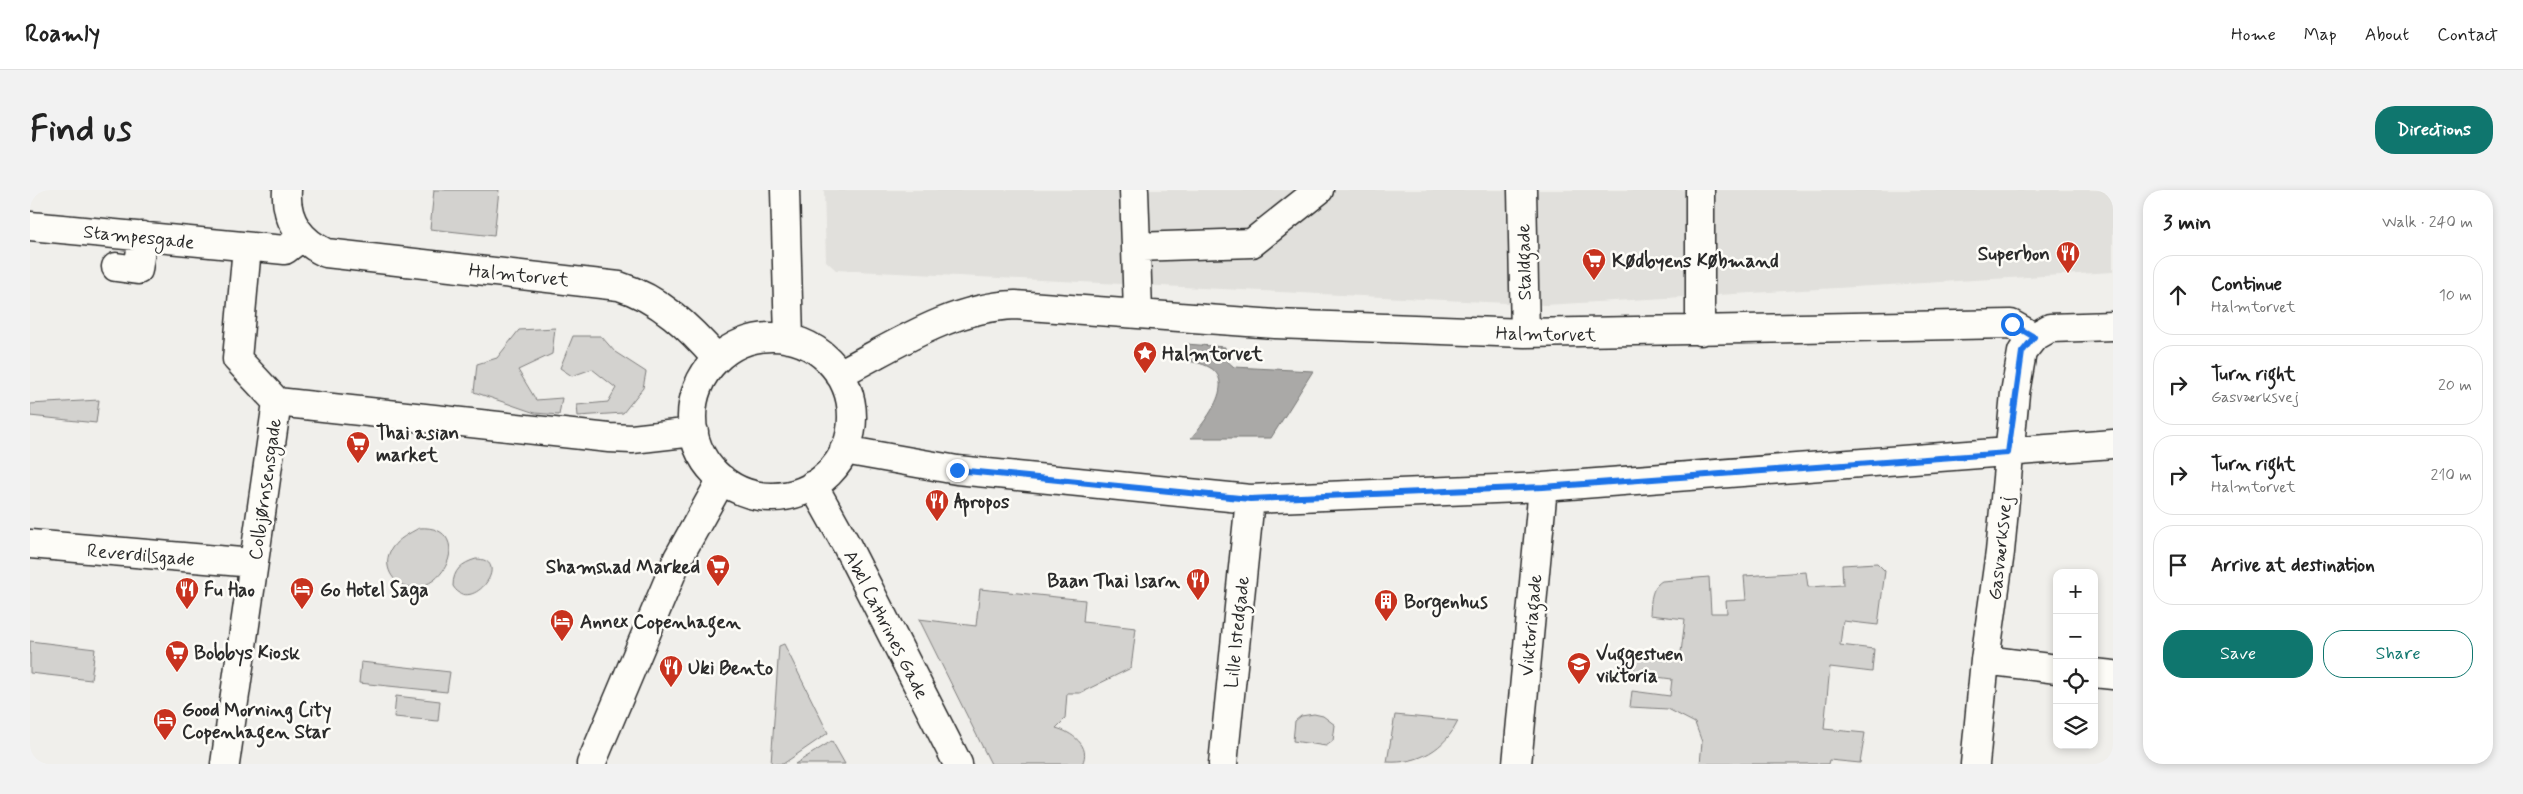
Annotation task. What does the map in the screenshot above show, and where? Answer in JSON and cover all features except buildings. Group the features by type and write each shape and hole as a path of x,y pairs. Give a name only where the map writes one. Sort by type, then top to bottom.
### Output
{"street":[{"path":"247,247 285,250 302,237 294,226 289,212 287,190"},
{"path":"785,190 788,339"},
{"path":"1134,190 1138,314"},
{"path":"1136,247 1252,243 1319,190"},
{"name":"Staldgade","path":"1522,190 1525,333"},
{"path":"1700,190 1700,331"},
{"name":"Stampesgade","path":"30,226 130,251 247,247"},
{"name":"Halmtorvet","path":"302,237 315,249 337,256 603,282 619,286 634,291 665,308 682,322 718,359"},
{"name":"Colbjørnsensgade","path":"226,764 277,402 237,359 247,247"},
{"name":"Halmtorvet","path":"839,374 940,322 982,308 1015,304 1275,324 1525,333 2012,324 2034,337"},
{"path":"2034,337 2050,328 2113,326"},
{"path":"775,337 788,339 804,343 830,362 839,374 846,386 852,412 850,431 844,450 831,470 813,485 799,492 767,497 735,488 722,479 704,458 694,432 693,405 696,392 708,369 733,347 747,341 775,337"},
{"name":"Gasværksvej","path":"1975,764 2000,552 2008,453 2022,352 2034,337"},
{"path":"277,402 609,438 632,439 694,432"},
{"path":"844,450 957,470 1250,499 1543,487 2113,444"},
{"path":"591,764 678,558 722,479"},
{"name":"Abel Cathrines Gade","path":"813,485 847,546 958,764"},
{"name":"Viktoriagade","path":"1517,764 1543,487"},
{"name":"Lille Istedgade","path":"1222,764 1250,499"},
{"name":"Reverdilsgade","path":"30,544 253,564"},
{"path":"1986,660 2053,668"},
{"path":"2098,673 2113,675"}],"shaded area":[{"path":"434,190 499,190 494,236 430,229"},
{"path":"824,190 2113,190 2113,272 1545,305 836,270 826,261"},
{"path":"555,328 552,354 518,370 536,400 562,398 559,415 535,413 474,392 477,364 497,358 519,330"},
{"path":"573,336 601,336 615,352 646,372 643,388 623,413 578,416 577,405 608,402 616,388 592,369 572,376 560,368"},
{"path":"1186,344 1225,347 1226,360 1234,367 1313,371 1271,438 1191,438 1209,415 1215,403 1220,391 1220,380 1215,371 1203,365 1185,361"},
{"path":"99,400 96,423 30,416 30,404"},
{"path":"419,528 435,529 445,536 449,545 449,557 445,568 436,578 425,585 404,586 398,583 390,573 388,567 389,554 397,542"},
{"path":"476,559 487,561 491,567 490,575 486,584 478,591 470,594 461,593 453,586 453,580 459,568"},
{"path":"1877,563 1885,571 1878,625 1843,621 1840,645 1874,649 1872,672 1830,667 1824,729 1865,733 1860,763 1829,760 1828,764 1700,764 1702,742 1695,723 1668,709 1630,707 1632,691 1670,696 1672,679 1634,674 1635,655 1680,661 1685,619 1650,615 1653,592 1662,581 1709,577 1711,613 1727,613 1726,601 1746,600 1744,576 1806,572 1808,587 1843,585 1842,565"},
{"path":"980,589 1085,600 1083,622 1136,628 1131,668 1080,693 1067,693 1065,719 1056,728 1073,736 1082,746 1084,757 1082,764 991,764 919,619 976,626"},
{"path":"30,641 95,649 91,680 30,673"},
{"path":"784,644 828,733 783,764 771,764 779,646"},
{"path":"361,662 450,672 447,692 359,683"},
{"path":"396,696 440,701 438,721 394,717"},
{"path":"1314,714 1323,716 1335,725 1333,741 1326,746 1293,741 1295,721 1301,716"},
{"path":"1395,715 1458,721 1446,740 1430,753 1410,760 1387,762"},
{"path":"832,741 845,764 795,764 830,742"}],"place":[{"name":"Superbon","path":"2068,274"},
{"name":"Kødbyens Købmand","path":"1594,281"},
{"name":"Halmtorvet","path":"1145,374"},
{"name":"Thai asian market","path":"358,464"},
{"name":"Apropos","path":"937,522"},
{"name":"Shamshad Marked","path":"718,587"},
{"name":"Baan Thai Isarn","path":"1198,601"},
{"name":"Fu Hao","path":"187,610"},
{"name":"Go Hotel Saga","path":"302,610"},
{"name":"Borgenhus","path":"1386,622"},
{"name":"Annex Copenhagen","path":"562,642"},
{"name":"Bobbys Kiosk","path":"177,673"},
{"name":"Vuggestuen viktoria","path":"1579,685"},
{"name":"Uki Bento","path":"671,688"},
{"name":"Good Morning City Copenhagen Star","path":"165,741"}],"route":[{"path":"957,470 1250,499 1322,498 1543,487 2008,453 2022,352 2034,337 2012,324"}]}
